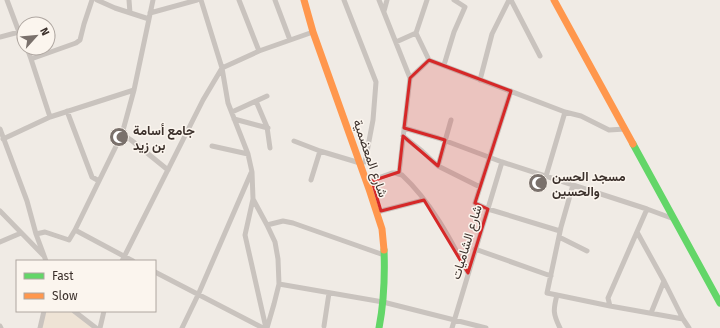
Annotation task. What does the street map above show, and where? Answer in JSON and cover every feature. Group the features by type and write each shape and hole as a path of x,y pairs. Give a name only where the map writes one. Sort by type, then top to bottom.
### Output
{"main road":[{"name":"شارع المعضمية","path":"305,0 369,181 379,212 386,242 385,303 379,328"},
{"path":"554,0 720,303"},
{"name":"شارع المعضمية","path":"379,212 384,242 386,317 384,328"}],"street":[{"path":"7,0 16,24"},
{"path":"31,59 76,44 80,40 92,0"},
{"path":"97,0 115,8 148,19"},
{"path":"129,0 130,13"},
{"path":"36,234 45,232 69,240 75,230 122,134 134,90 153,0"},
{"path":"150,13 197,0"},
{"path":"201,0 222,68 228,103 248,154 252,172 253,200 250,217 244,235 266,328"},
{"path":"239,0 259,51"},
{"path":"275,0 290,40"},
{"path":"294,141 320,151 362,163 373,120 376,82 344,0"},
{"path":"379,0 410,78 399,173"},
{"path":"384,11 387,0"},
{"path":"427,0 416,33 429,60 565,112 581,116 609,130 625,129"},
{"path":"444,65 454,32 465,8 454,0"},
{"path":"480,80 492,34 510,0"},
{"path":"510,0 540,56"},
{"path":"75,230 123,259 203,100 222,68 259,51 316,32"},
{"path":"0,37 16,33"},
{"path":"396,42 416,33"},
{"path":"30,56 50,117"},
{"path":"410,78 429,60"},
{"path":"3,139 50,117 134,90"},
{"path":"511,91 475,204 560,231"},
{"path":"232,112 267,96"},
{"path":"256,101 268,128 270,148"},
{"path":"67,111 92,177 99,181"},
{"path":"546,176 565,112"},
{"path":"234,119 268,128"},
{"path":"438,166 451,120"},
{"path":"404,128 445,140 502,162 674,219"},
{"path":"0,129 27,201 45,259"},
{"path":"122,134 168,170"},
{"path":"403,136 438,166 480,187"},
{"path":"212,146 248,154"},
{"path":"311,180 320,151"},
{"name":"شارع الشاميات","path":"452,328 502,162"},
{"path":"182,328 252,172"},
{"path":"369,181 392,173 399,173 404,177 433,211 454,245 468,273"},
{"path":"573,185 560,231 547,293 683,319"},
{"path":"253,200 268,224 275,242 278,259 279,284 266,328"},
{"path":"379,212 424,200"},
{"path":"610,306 608,298 647,209"},
{"path":"0,211 45,259"},
{"path":"268,224 282,222 293,223 384,255"},
{"path":"637,232 689,328"},
{"path":"0,242 21,233"},
{"path":"559,237 587,251"},
{"path":"476,250 551,276"},
{"path":"156,273 263,328"},
{"path":"652,313 664,281"},
{"path":"279,284 385,303 486,328"},
{"path":"324,326 329,293"},
{"path":"557,295 554,307 555,317 560,328"},
{"path":"40,328 44,312"},
{"path":"75,312 96,328"},
{"path":"100,328 104,312"}],"highlighted area":[{"path":"429,60 511,91 475,203 488,209 468,273 424,200 381,211 372,181 399,172 403,136 438,166 445,140 404,128 410,78"}],"shaded area":[{"path":"44,312 75,312 96,328 40,328"}],"traffic: fast":[{"path":"633,144 720,303"},
{"path":"379,328 384,289 384,250"}],"traffic: slow":[{"path":"304,0 313,32 382,229 384,250"},
{"path":"554,0 633,144"}],"place":[{"name":"جامع أسامة بن زيد","path":"119,137"},
{"name":"مسجد الحسن والحسين","path":"538,183"}]}
